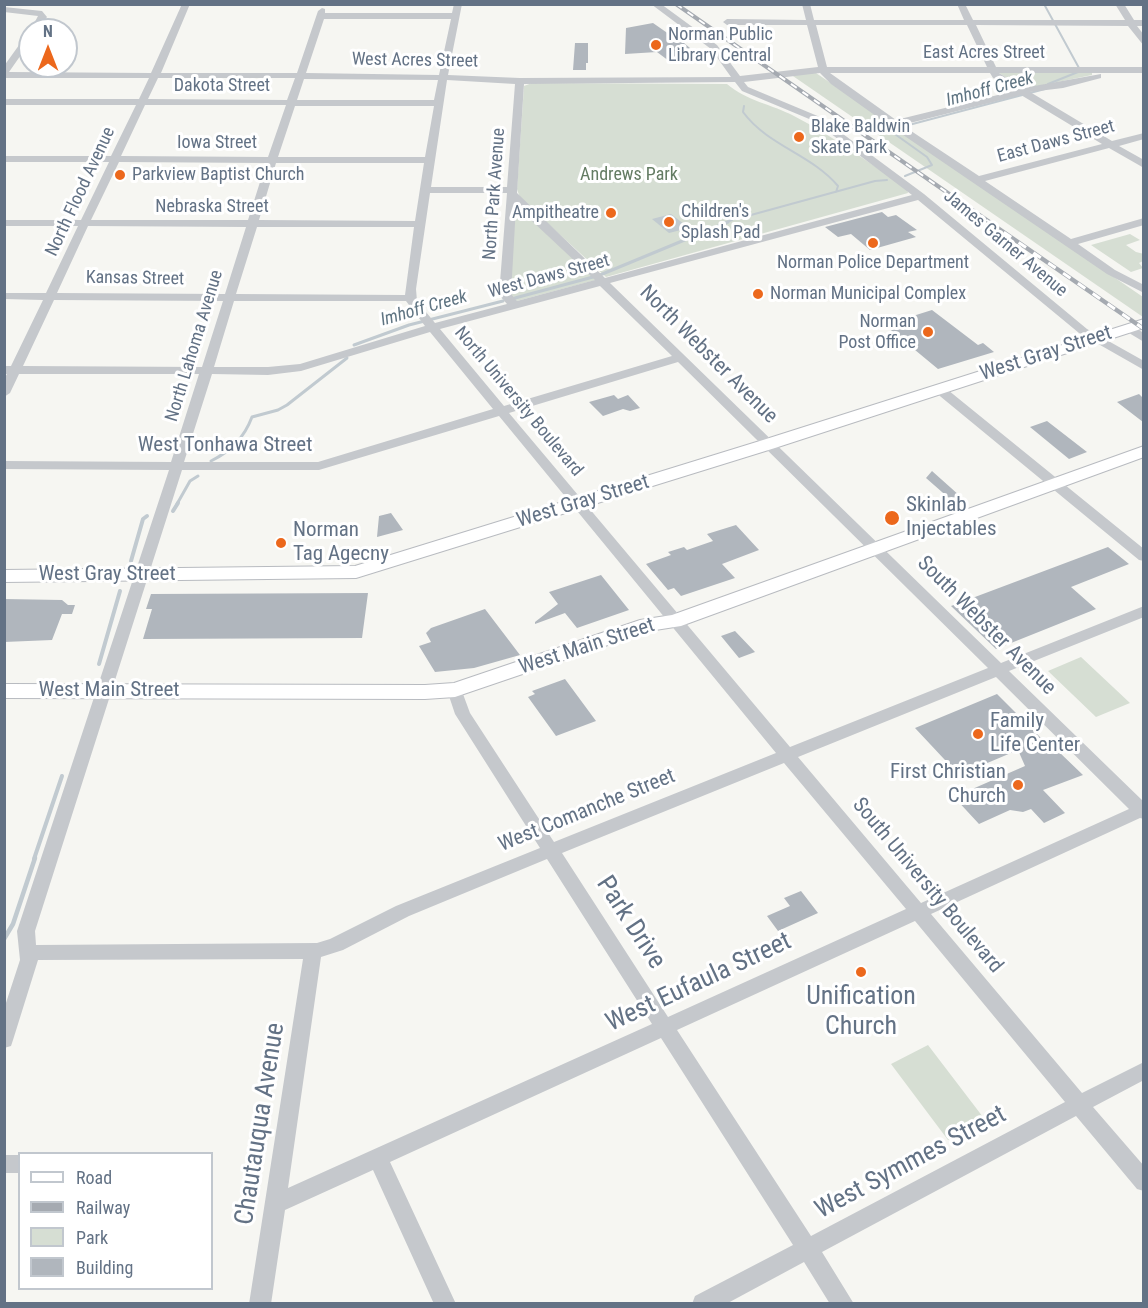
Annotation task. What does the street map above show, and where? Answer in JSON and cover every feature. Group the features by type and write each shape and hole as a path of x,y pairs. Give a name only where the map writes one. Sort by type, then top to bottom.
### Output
{"main road":[{"name":"West Gray Street","path":"4,576 356,572 769,444 1136,325"},
{"name":"West Main Street","path":"4,691 425,692 455,690 647,625 674,621 1143,451"}],"street":[{"name":"North Flood Avenue","path":"4,393 10,370 86,224 186,4"},
{"path":"409,298 443,76 458,4"},
{"path":"644,4 710,52 732,80"},
{"path":"655,4 714,47 732,80"},
{"path":"806,4 824,69 834,82 1111,272 1143,290"},
{"path":"961,4 991,70 996,76 1143,165"},
{"path":"1119,4 1143,43"},
{"path":"4,9 42,14 42,18"},
{"name":"North Lahoma Avenue","path":"4,1040 30,953 26,931 176,467 251,224 321,14 457,16"},
{"path":"727,22 1143,23"},
{"path":"4,74 18,54"},
{"name":"West Acres Street","path":"4,74 443,76 520,81 732,80 824,69"},
{"name":"East Acres Street","path":"824,69 1143,70"},
{"path":"894,124 1026,95 1040,87 1055,86 1098,75 1105,70"},
{"name":"James Garner Avenue","path":"732,80 743,94 792,113 847,144 920,196 995,256 1008,271 1035,291 1049,305 1094,338 1143,366"},
{"name":"North Park Avenue","path":"514,305 505,296 505,287 520,81"},
{"name":"Dakota Street","path":"4,102 439,103"},
{"name":"East Daws Street","path":"977,180 1143,135"},
{"name":"Iowa Street","path":"4,159 429,160"},
{"path":"425,190 512,192"},
{"name":"North Webster Avenue","path":"512,192 519,203 603,281 874,547"},
{"name":"West Daws Street","path":"10,370 268,372 293,369 429,323 514,305 920,196"},
{"path":"1070,243 1143,221"},
{"name":"Nebraska Street","path":"4,224 420,224"},
{"name":"Kansas Street","path":"4,296 409,298"},
{"name":"North University Boulevard","path":"409,298 674,621"},
{"path":"1136,325 1143,339"},
{"name":"West Tonhawa Street","path":"4,465 319,466 681,357"},
{"path":"939,389 1143,557"},
{"name":"South Webster Avenue","path":"874,547 1143,811"},
{"name":"West Comanche Street","path":"30,953 55,951 312,952 338,945 384,919 550,850 1143,611"},
{"name":"South University Boulevard","path":"674,621 1143,1182"},
{"name":"Park Drive","path":"455,690 463,714 843,1304"},
{"name":"West Eufaula Street","path":"276,1204 1143,811"},
{"name":"Chautauqua Avenue","path":"260,1304 309,988 312,952"},
{"name":"West Symmes Street","path":"703,1304 1143,1070"},
{"path":"378,1159 445,1304"}],"green space":[{"path":"1092,72 1092,75 1024,89 999,73"},
{"path":"816,73 1143,297 1143,317 790,74"},
{"name":"Andrews Park","path":"532,83 727,84 751,98 794,116 823,133 907,189 908,193 606,277 520,198 517,189 524,86"},
{"name":"Andrews Park","path":"520,208 596,280 517,301 510,296 514,211"},
{"path":"1130,234 1140,240 1126,245 1144,254 1143,261 1139,263 1143,268 1131,272 1091,245"},
{"path":"1081,657 1130,703 1096,717 1048,671"},
{"path":"928,1045 986,1121 948,1140 891,1064"}],"shaded area":[{"name":"Children's Splash Pad","path":"671,214 689,228 669,233 652,219"}],"building":[{"name":"Norman Public Library Central","path":"653,23 676,39 678,38 702,58 673,64 657,52 625,54 626,28"},
{"path":"575,43 588,43 586,70 573,70"},
{"path":"882,212 888,217 896,215 917,230 908,232 916,237 870,250 851,234 838,237 825,227"},
{"name":"Norman Post Office","path":"932,310 978,345 983,343 994,352 938,369 880,321 893,317 897,321"},
{"path":"1139,394 1143,398 1143,422 1117,402"},
{"path":"614,395 618,399 628,395 640,408 630,411 623,409 603,416 589,402"},
{"path":"1047,421 1087,452 1069,459 1030,427"},
{"path":"932,471 960,496 950,499 926,478"},
{"path":"391,513 403,530 377,537 379,516"},
{"path":"736,525 759,550 722,564 735,578 681,596 674,588 668,590 646,564 671,555 668,552 684,547 687,550 713,541 707,534"},
{"path":"1108,547 1129,564 1071,587 1096,609 996,649 951,606"},
{"path":"601,575 629,610 577,628 565,613 535,624 558,604 549,592"},
{"path":"368,593 362,638 143,639 152,609 146,609 151,594"},
{"path":"4,599 62,600 68,605 75,605 72,614 62,614 52,640 4,642"},
{"path":"485,609 520,655 474,668 435,672 419,646 431,642 426,633 431,628"},
{"path":"735,631 755,652 739,658 721,636"},
{"path":"565,679 596,721 556,736 528,697 535,694 532,691"},
{"path":"997,694 1055,752 1058,751 1083,775 1043,790 1065,813 1044,823 1031,809 1023,812 1010,810 979,824 954,797 1025,766 1018,750 959,775 915,728"},
{"path":"801,891 818,913 778,931 767,916 790,906 784,898"}],"waterway":[{"name":"Imhoff Creek","path":"1044,4 1079,68"},
{"name":"Imhoff Creek","path":"1048,84 1078,72"},
{"name":"Imhoff Creek","path":"905,126 1045,89"},
{"path":"744,106 743,112 753,124 827,175 838,186 836,192"},
{"name":"Imhoff Creek","path":"892,129 892,132 927,157 932,165 905,176"},
{"name":"Imhoff Creek","path":"836,192 887,180"},
{"name":"Imhoff Creek","path":"740,218 836,192"},
{"name":"Imhoff Creek","path":"724,223 732,220"},
{"name":"Imhoff Creek","path":"600,275 728,222"},
{"name":"Imhoff Creek","path":"515,298 593,277"},
{"name":"Imhoff Creek","path":"354,345 409,325 503,301"},
{"name":"Imhoff Creek","path":"211,461 236,443 252,417 278,410 287,405 347,358"},
{"name":"Imhoff Creek","path":"177,504 190,481 198,476"},
{"name":"Imhoff Creek","path":"173,511 178,503"},
{"name":"Imhoff Creek","path":"131,561 143,519 147,516"},
{"name":"Imhoff Creek","path":"99,664 120,591"},
{"name":"Imhoff Creek","path":"34,859 62,776"},
{"name":"Imhoff Creek","path":"4,939 13,924 35,858"}],"railway":[{"path":"676,4 991,223"},
{"path":"989,222 1144,329"}],"place":[{"name":"Norman Public Library Central","path":"656,45"},
{"name":"Blake Baldwin Skate Park","path":"799,137"},
{"name":"Parkview Baptist Church","path":"120,175"},
{"name":"Ampitheatre","path":"611,213"},
{"name":"Children's Splash Pad","path":"669,222"},
{"name":"Norman Police Department","path":"873,243"},
{"name":"Norman Municipal Complex","path":"758,294"},
{"name":"Norman Post Office","path":"928,332"},
{"name":"Skinlab Injectables","path":"892,518"},
{"name":"Norman Tag Agecny","path":"281,543"},
{"name":"Family Life Center","path":"978,734"},
{"name":"First Christian Church","path":"1018,785"},
{"name":"Unification Church","path":"861,972"}]}
